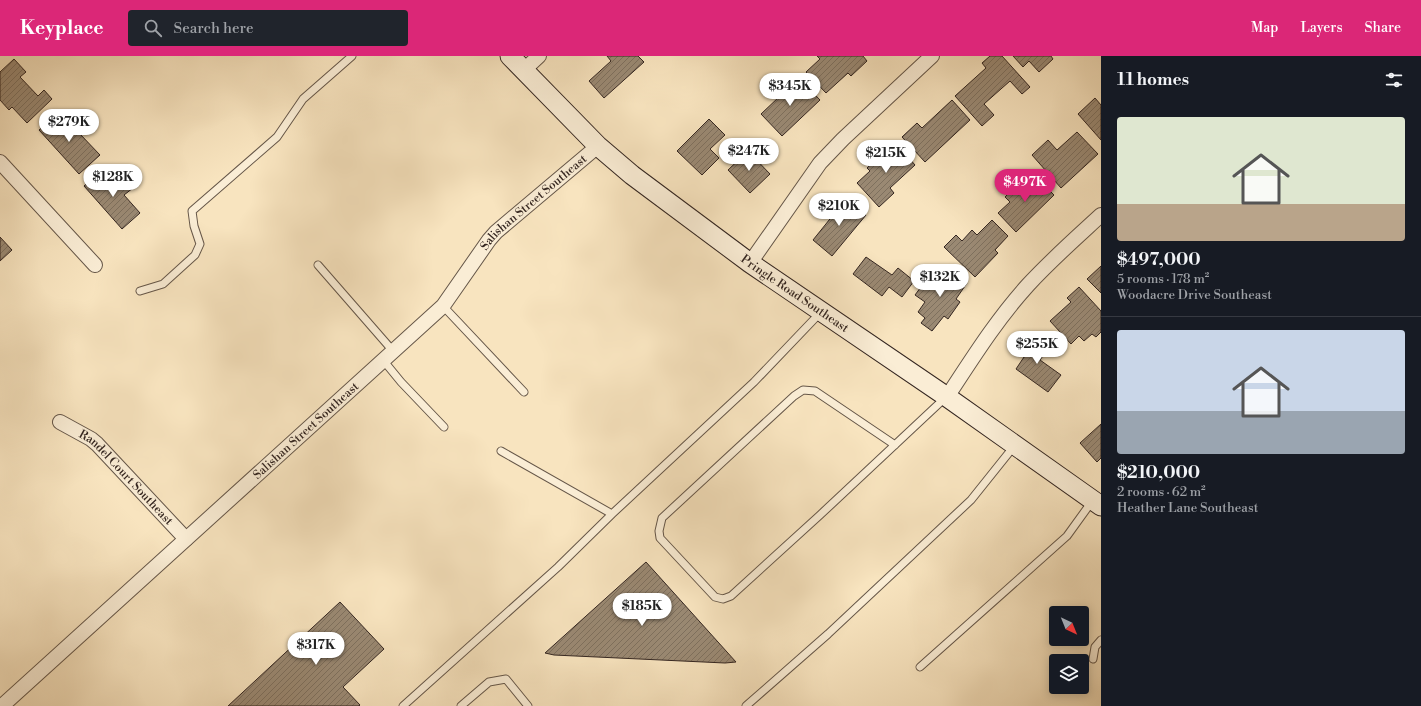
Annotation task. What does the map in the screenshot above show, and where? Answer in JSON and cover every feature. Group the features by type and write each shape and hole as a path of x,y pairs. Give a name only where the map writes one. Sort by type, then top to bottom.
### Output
{"street":[{"name":"Pringle Road Southeast","path":"510,56 598,146 632,176 750,263 947,397 1097,503"},
{"path":"524,70 539,56"},
{"path":"750,263 820,163 843,139 932,56"},
{"name":"Salishan Street Southeast","path":"2,703 186,539 443,306 496,232 598,146"},
{"path":"0,162 95,265"},
{"path":"947,397 988,336 1027,286 1049,263 1101,215"},
{"name":"Randel Court Southeast","path":"60,422 91,439 97,444 186,539"}],"lane":[{"path":"140,291 163,284 195,255 200,244 194,226 192,211 277,137 303,99 352,56"},
{"path":"318,265 388,356 401,382 444,427"},
{"path":"443,306 524,392"},
{"path":"403,706 558,567 612,514 754,382 821,312"},
{"path":"895,445 815,391 803,390 794,396 662,518 659,531 660,538 715,597 724,599 731,596 753,576 895,445 947,397"},
{"path":"746,706 828,634 971,500 1015,445"},
{"path":"501,450 612,514"},
{"path":"920,667 1067,536 1097,503"},
{"path":"1093,659 1095,647 1101,640"},
{"path":"461,706 489,682 506,679 528,706"}],"building":[{"path":"607,56 638,56 644,62 604,98 589,81 611,61"},
{"path":"817,56 863,56 867,61 851,76 848,73 826,93 806,72 820,59"},
{"path":"990,56 1002,56 1030,87 1022,94 1010,81 984,104 994,115 982,126 955,96 986,68 982,63"},
{"path":"1013,56 1051,56 1053,59 1039,72 1029,61 1023,67"},
{"path":"14,59 26,72 20,77 38,96 44,90 52,99 27,123 12,107 9,110 0,100 0,72"},
{"path":"799,78 820,100 782,136 761,114"},
{"path":"1095,98 1101,105 1101,140 1078,114"},
{"path":"952,100 970,120 925,162 902,137 917,123 922,128"},
{"path":"59,112 100,155 79,174 39,130"},
{"path":"709,119 725,135 710,149 719,158 702,175 677,151"},
{"path":"1077,132 1098,154 1061,188 1032,155 1048,140 1057,150"},
{"path":"895,142 915,165 890,188 894,193 879,207 857,183 870,171 867,168"},
{"path":"748,151 770,174 750,193 728,170"},
{"path":"101,170 113,182 121,175 133,188 124,195 140,213 122,229 84,186"},
{"path":"1036,177 1054,195 1016,232 998,213 1010,202 1005,197 1017,185 1022,190"},
{"path":"846,199 866,215 832,256 813,240"},
{"path":"992,220 1008,236 995,250 998,253 975,277 944,247 956,235 962,241 972,230 977,235"},
{"path":"0,237 12,250 0,261"},
{"path":"866,257 892,275 898,268 914,281 902,297 889,287 882,296 853,274"},
{"path":"1101,266 1101,293 1087,279"},
{"path":"949,270 967,283 956,299 960,302 948,319 944,316 932,331 921,323 925,318 918,312 925,302 915,295 933,271 942,278"},
{"path":"1079,287 1101,311 1101,332 1096,337 1092,334 1084,341 1079,336 1071,344 1050,321 1071,302 1067,298"},
{"path":"1033,336 1049,347 1040,360 1061,375 1048,392 1016,369 1024,357 1020,354"},
{"path":"1101,424 1101,458 1097,462 1080,443"},
{"path":"646,562 736,662 725,663 554,655 545,653"},
{"path":"340,602 384,649 343,687 360,705 359,706 228,706"}]}
